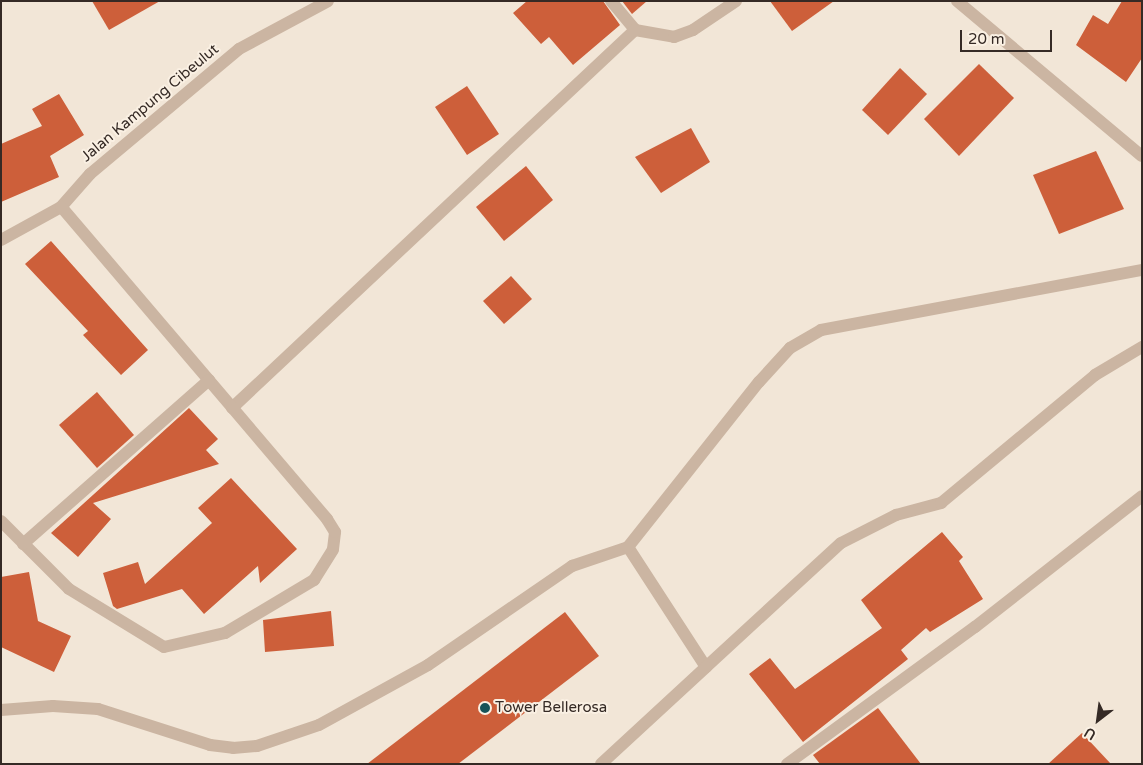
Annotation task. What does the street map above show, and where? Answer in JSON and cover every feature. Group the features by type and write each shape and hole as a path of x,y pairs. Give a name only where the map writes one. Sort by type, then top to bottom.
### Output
{"street":[{"name":"Jalan Kampung Cibeulut","path":"1,240 61,207 90,174 239,49 328,1"},
{"path":"611,1 635,30 674,37 693,30 736,1"},
{"path":"957,1 1142,156"},
{"path":"232,408 635,30"},
{"path":"1,521 69,589 164,647 225,633 314,580 326,566 334,532 209,380 61,207"},
{"path":"1,710 53,706 98,709 210,745 257,746 319,725 385,690 572,566 628,547 758,382 790,348 821,330 1142,270"},
{"path":"600,764 841,543 896,515 941,503 1094,375 1142,347"},
{"path":"23,544 209,380"},
{"path":"787,764 975,627 1142,496"},
{"path":"628,547 706,667"}],"building":[{"path":"92,1 160,1 109,30"},
{"path":"527,1 603,1 620,25 573,65 549,37 541,44 513,13"},
{"path":"622,1 647,1 632,14"},
{"path":"770,1 834,1 792,31"},
{"path":"1122,1 1142,1 1142,58 1126,82 1076,45 1093,15 1108,24"},
{"path":"979,64 1014,98 959,156 924,119"},
{"path":"900,68 927,94 888,135 862,110"},
{"path":"467,86 499,134 467,155 435,107"},
{"path":"59,94 84,135 50,156 59,177 1,202 1,144 42,126 32,109"},
{"path":"691,128 710,162 661,193 635,157"},
{"path":"1096,151 1124,209 1059,234 1033,175"},
{"path":"526,166 553,200 504,241 476,207"},
{"path":"51,241 148,350 121,375 83,335 88,331 25,264"},
{"path":"511,276 532,299 504,324 483,301"},
{"path":"97,392 134,435 97,468 59,425"},
{"path":"189,408 218,439 206,450 219,464 93,503 111,519 78,557 51,533"},
{"path":"231,478 297,549 260,583 258,566 204,614 182,589 117,609 113,606 103,573 138,562 145,584 212,523 198,508"},
{"path":"942,532 963,557 959,561 983,599 930,632 926,628 901,650 908,659 803,742 749,674 770,658 795,689 882,628 861,600"},
{"path":"29,572 38,621 71,636 54,672 1,647 1,577"},
{"path":"331,611 334,646 265,652 263,620"},
{"name":"Tower Bellerosa","path":"565,612 599,656 458,764 367,764"},
{"path":"878,708 921,764 820,764 813,755"},
{"path":"1082,733 1111,764 1048,764"}],"place":[{"name":"Tower Bellerosa","path":"485,708"}]}
